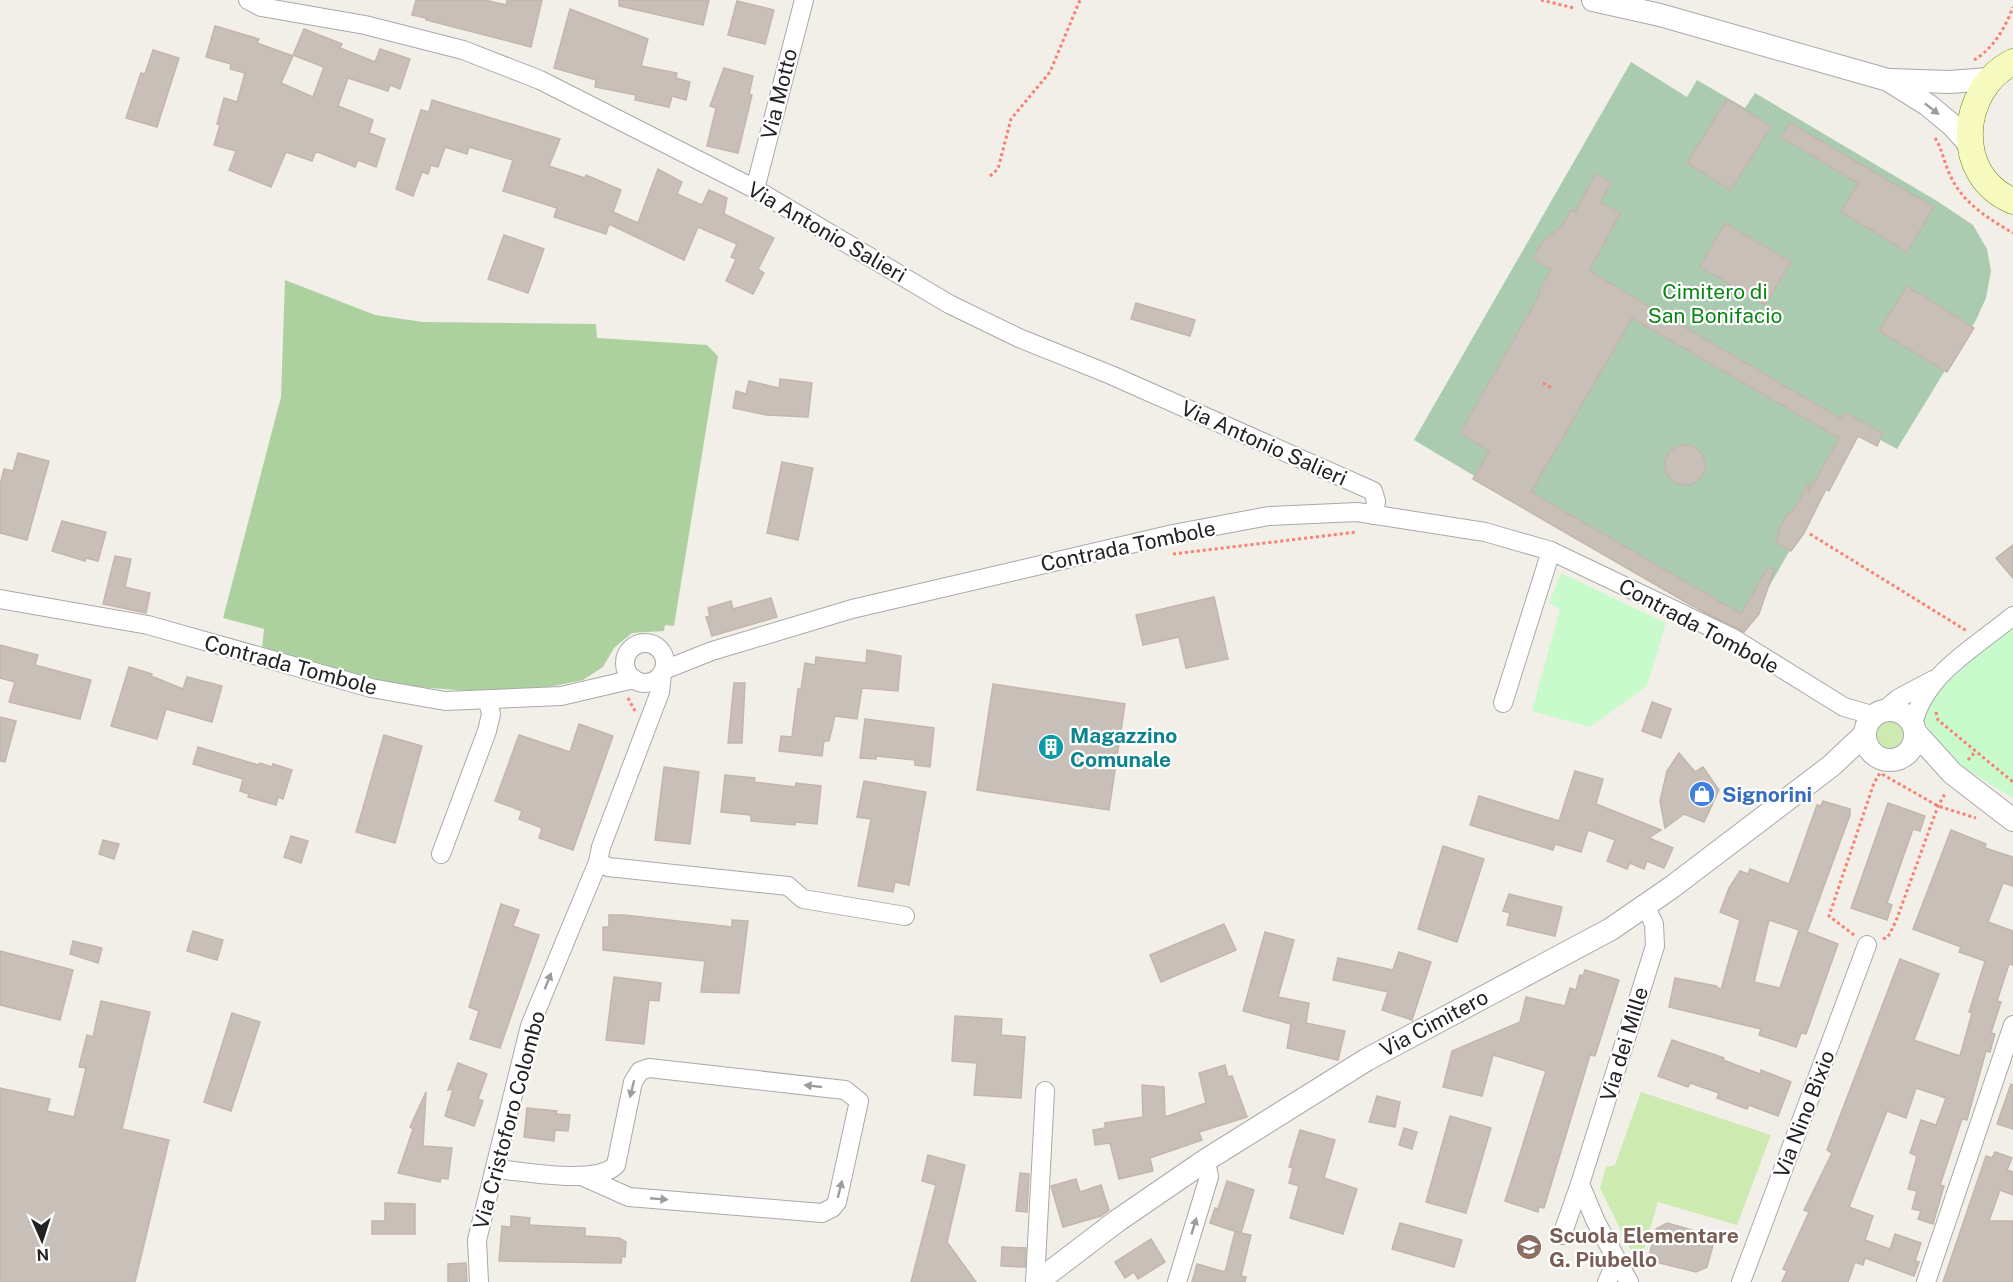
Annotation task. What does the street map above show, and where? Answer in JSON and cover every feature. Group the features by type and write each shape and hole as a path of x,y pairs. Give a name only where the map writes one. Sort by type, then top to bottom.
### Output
{"main road":[{"path":"2010,201 1983,175 1970,145 1971,114 1976,98 2001,69 2013,44"}],"street":[{"name":"Via Antonio Salieri","path":"248,0 261,7 365,25 463,50 540,80 755,189 949,304 1019,338 1111,375 1373,491 1376,501 1374,515"},
{"name":"Via Motto","path":"755,189 804,0"},
{"path":"1593,0 1660,15 1888,80 1949,82 2001,69"},
{"path":"1888,80 1928,105 1952,125 1970,145"},
{"name":"Contrada Tombole","path":"663,672 712,651 852,609 1173,534 1269,516 1357,512 1485,532 1551,551 1731,638 1872,723"},
{"path":"1503,703 1551,551"},
{"name":"Contrada Tombole","path":"0,599 147,625 371,688 445,701 488,701 561,696 636,680"},
{"name":"Via Cimitero","path":"1036,1282 1117,1221 1206,1160 1366,1060 1611,929 1831,766 1899,698 1934,679 2013,616"},
{"path":"636,680 651,682 663,672 663,654 655,646 638,645 629,652 626,664 653,710"},
{"name":"Contrada Tombole","path":"655,646 679,651 712,651"},
{"name":"Contrada Tombole","path":"584,690 629,652"},
{"name":"Via Cristoforo Colombo","path":"479,1282 477,1240 530,1026 598,862 601,847 662,684 663,672"},
{"name":"Via Cimitero","path":"1914,728 1919,703 1934,679"},
{"path":"441,854 487,731 490,714 488,701"},
{"path":"1952,773 1899,759 1886,759 1875,754 1868,745 1872,723 1903,713 1952,773 2013,820"},
{"path":"1899,759 1913,745 1914,728"},
{"name":"Via Cimitero","path":"1831,766 1859,756 1875,754"},
{"path":"598,862 608,867 788,886 803,899 904,916"},
{"name":"Via dei Mille","path":"1562,1235 1654,946 1654,924 1645,905"},
{"name":"Via Nino Bixio","path":"1741,1282 1867,945"},
{"path":"1926,1282 2013,1025"},
{"path":"584,1177 618,1194 629,1197 822,1213 832,1208 837,1202 859,1101 845,1090 649,1068 640,1071 633,1082 616,1165 615,1183 618,1194"},
{"path":"1036,1282 1046,1091"},
{"path":"1177,1282 1209,1177 1206,1160"},
{"path":"495,1169 584,1177 600,1174 616,1165"},
{"path":"1580,1184 1616,1262 1629,1282"},
{"path":"1607,1282 1616,1262"}],"path":[{"path":"990,176 998,169 1011,119 1050,72 1080,0"},
{"path":"1543,383 1552,388"},
{"path":"1167,555 1363,531"},
{"path":"1810,534 1983,641"},
{"path":"1938,806 1888,937 1867,945 1828,916 1874,783 1880,773 1938,806 1976,818 1984,816"}],"green space":[{"name":"Cimitero di San Bonifacio","path":"1631,62 1687,97 1697,80 1745,108 1755,93 1937,201 1973,225 1987,249 1991,271 1986,298 1976,320 1897,449 1860,429 1741,635 1414,440"},
{"path":"285,280 375,315 423,322 596,324 597,338 707,345 718,356 674,626 665,625 664,631 632,633 614,648 603,667 583,680 544,688 469,691 417,687 369,678 262,649 264,629 223,618 281,397"},
{"path":"1561,573 1666,623 1647,686 1590,727 1532,711 1560,609 1549,603"},
{"path":"2013,616 2013,798 1950,759 1920,715 1983,641"},
{"path":"1891,721 1901,725 1905,735 1901,745 1891,749 1881,745 1877,735 1881,725"},
{"path":"1641,1092 1771,1135 1737,1225 1658,1202 1639,1267 1600,1188 1606,1167 1615,1165"}],"building":[{"path":"416,0 485,0 506,5 507,0 542,0 531,47 412,15"},
{"path":"619,0 709,0 703,25 619,6"},
{"path":"737,1 774,10 765,44 728,35"},
{"path":"570,9 648,39 641,66 677,73 676,78 690,82 686,100 672,96 669,107 635,100 636,95 595,87 596,80 554,68"},
{"path":"215,26 259,39 257,43 293,56 281,83 313,97 324,67 293,55 304,29 342,44 340,48 375,62 380,49 410,59 400,89 390,85 388,91 348,78 338,106 373,120 369,133 385,139 376,167 358,160 355,167 318,152 315,153 312,161 286,152 271,187 229,170 236,151 214,145 220,125 217,124 224,98 237,102 245,73 230,69 231,64 206,57"},
{"path":"153,50 179,58 157,127 126,118 141,73 145,74"},
{"path":"724,68 753,76 749,94 752,95 738,153 707,146 716,108 710,106"},
{"path":"1727,99 1771,126 1731,190 1687,163"},
{"path":"432,100 560,139 549,166 585,178 586,175 621,190 613,212 638,223 658,169 682,182 677,194 702,205 709,190 727,198 724,214 774,238 758,269 764,273 753,294 726,281 736,259 731,257 737,244 698,227 684,260 609,224 606,234 554,217 557,208 503,191 513,160 469,147 467,154 445,147 438,167 431,165 428,174 422,172 413,196 396,189 421,110 429,112"},
{"path":"1790,123 1934,207 1907,252 1841,212 1858,183 1781,137"},
{"path":"1596,173 1611,182 1600,203 1620,213 1589,271 1841,419 1845,413 1883,433 1877,446 1858,436 1829,491 1826,489 1804,533 1791,551 1775,542 1780,533 1778,531 1789,512 1792,513 1809,482 1808,494 1839,438 1632,318 1531,492 1741,614 1768,567 1774,570 1759,614 1744,632 1689,604 1473,479 1489,451 1460,433 1540,294 1538,293 1551,269 1533,259 1543,241 1562,226 1571,210 1575,212"},
{"path":"1725,223 1791,262 1765,305 1700,267"},
{"path":"504,235 544,249 528,293 488,279"},
{"path":"1907,286 1974,328 1947,372 1879,331"},
{"path":"1136,303 1195,320 1190,336 1131,319"},
{"path":"780,379 812,383 808,417 766,415 733,408 736,391 746,394 749,381 779,388"},
{"path":"1685,445 1699,451 1705,465 1699,479 1685,485 1671,479 1665,465 1671,451"},
{"path":"18,453 49,461 27,540 0,533 0,485 4,469 13,471"},
{"path":"782,462 813,468 798,540 767,533"},
{"path":"62,521 106,532 98,561 86,558 85,561 52,551"},
{"path":"2013,545 2013,578 1996,558"},
{"path":"115,556 131,559 125,587 150,593 146,613 103,604"},
{"path":"1214,597 1228,659 1186,668 1179,637 1143,645 1136,615"},
{"path":"771,598 777,617 712,636 706,617 710,616 708,608 731,601 733,609"},
{"path":"0,645 38,655 35,665 91,680 80,719 9,702 15,682 0,678"},
{"path":"867,650 901,656 898,691 862,688 857,719 835,716 829,741 824,741 822,756 779,751 781,736 792,737 798,689 801,689 805,663 815,665 816,657 866,663"},
{"path":"129,667 152,674 151,676 183,689 187,677 222,686 212,722 166,709 157,739 111,726"},
{"path":"734,683 745,683 742,743 728,743"},
{"name":"Magazzino Comunale","path":"993,684 1125,704 1109,810 977,790"},
{"path":"1652,702 1671,709 1661,738 1642,731"},
{"path":"0,717 16,721 5,762 0,761"},
{"path":"865,719 934,728 930,767 915,765 915,760 876,756 876,759 860,758"},
{"path":"579,724 613,736 573,850 539,838 542,828 519,819 522,811 495,801 519,735 570,752"},
{"path":"384,735 422,746 395,843 356,832"},
{"path":"198,747 258,765 260,763 272,767 273,764 292,770 283,799 278,797 276,805 248,797 249,794 240,791 243,779 193,764"},
{"path":"1679,753 1695,772 1703,767 1719,790 1704,822 1684,814 1665,828 1660,801 1667,771"},
{"path":"664,767 699,772 690,844 655,840"},
{"path":"1575,771 1603,779 1596,804 1661,830 1649,838 1673,848 1664,868 1647,861 1644,869 1630,863 1627,869 1607,861 1615,840 1588,830 1581,852 1555,844 1553,850 1470,825 1479,796 1559,821"},
{"path":"725,775 755,778 754,782 795,787 796,783 821,786 817,824 795,822 795,825 751,821 751,815 721,812"},
{"path":"864,781 926,792 909,885 895,882 893,892 858,886 871,819 857,817"},
{"path":"1823,801 1850,809 1850,815 1807,932 1838,944 1806,1034 1801,1033 1796,1047 1759,1035 1761,1029 1669,1007 1675,978 1716,986 1721,990 1740,920 1720,912 1729,888 1740,871 1748,874 1750,869 1789,884 1817,805 1821,806","holes":["1769,920 1799,930 1780,988 1754,982"]},
{"path":"1888,803 1925,816 1920,831 1913,829 1887,903 1892,905 1887,920 1851,908"},
{"path":"1951,830 1986,844 1985,848 2013,857 2013,886 2003,883 1988,922 2013,931 2013,965 2009,964 1997,1001 2001,1002 1991,1033 1995,1034 1990,1052 1986,1051 1967,1120 1962,1119 1940,1185 1944,1186 1933,1224 1918,1219 1921,1211 1912,1209 1917,1191 1908,1189 1917,1156 1910,1153 1921,1120 1936,1125 1946,1098 1916,1088 1906,1118 1887,1111 1849,1207 1873,1216 1865,1240 1890,1249 1895,1234 1921,1243 1915,1261 1919,1262 1914,1276 1865,1258 1863,1265 1855,1262 1848,1282 1782,1282 1787,1271 1783,1269 1809,1212 1804,1210 1832,1153 1827,1150 1900,959 1939,974 1914,1040 1960,1056 1972,1013 1969,1012 1985,961 1959,952 1961,947 1913,929"},
{"path":"291,836 308,841 301,863 284,857"},
{"path":"103,840 119,844 114,859 99,854"},
{"path":"1443,846 1484,859 1457,942 1418,929"},
{"path":"1509,894 1562,907 1555,936 1507,925 1510,913 1503,911"},
{"path":"501,904 519,910 513,926 539,935 500,1048 470,1039 479,1011 469,1007"},
{"path":"609,915 732,927 732,920 748,921 739,993 701,992 705,961 603,950 603,927 609,927"},
{"path":"1224,924 1236,950 1161,982 1150,955"},
{"path":"193,931 223,940 217,960 187,951"},
{"path":"1265,932 1294,940 1278,997 1309,1003 1306,1023 1345,1031 1338,1060 1287,1048 1291,1024 1243,1011"},
{"path":"73,941 102,948 98,963 70,954"},
{"path":"0,951 73,970 60,1020 0,1005"},
{"path":"1399,952 1431,962 1412,1020 1382,1010 1388,992 1333,980 1338,958 1393,970"},
{"path":"1585,970 1619,980 1595,1056 1590,1055 1544,1208 1539,1207 1538,1212 1505,1201 1546,1071 1493,1055 1482,1096 1443,1087 1452,1051 1520,1022 1526,997 1565,1006 1570,988 1576,990 1580,975 1583,976"},
{"path":"614,977 661,983 659,1001 649,1000 644,1044 606,1040"},
{"path":"101,1001 150,1012 122,1129 169,1140 135,1282 0,1282 0,1088 50,1099 47,1111 74,1117 86,1068 79,1067 87,1035 93,1037"},
{"path":"232,1013 260,1022 231,1111 204,1102"},
{"path":"955,1016 1002,1019 1001,1035 1025,1037 1021,1098 974,1095 977,1063 952,1061"},
{"path":"1672,1040 1724,1058 1723,1060 1760,1074 1761,1070 1791,1082 1778,1116 1749,1105 1747,1109 1717,1098 1719,1093 1690,1083 1688,1087 1658,1076"},
{"path":"458,1063 487,1074 478,1099 483,1101 474,1126 445,1116 453,1089 448,1090"},
{"path":"1225,1065 1228,1077 1232,1076 1247,1117 1199,1132 1202,1140 1150,1158 1153,1171 1119,1179 1110,1143 1095,1145 1093,1130 1105,1128 1105,1123 1143,1117 1142,1085 1164,1087 1165,1117 1206,1103 1199,1073"},
{"path":"2011,1084 2013,1085 2013,1129 1997,1124"},
{"path":"426,1092 423,1146 452,1148 448,1179 441,1178 440,1182 398,1173 413,1129 410,1127"},
{"path":"1377,1096 1400,1102 1395,1127 1369,1122"},
{"path":"527,1108 557,1111 556,1114 570,1115 568,1131 555,1130 554,1141 524,1137"},
{"path":"1450,1116 1491,1128 1466,1213 1426,1202"},
{"path":"1404,1128 1417,1132 1412,1149 1399,1145"},
{"path":"1300,1130 1335,1140 1324,1178 1357,1189 1343,1234 1290,1218 1299,1186 1289,1183 1293,1168 1289,1167"},
{"path":"1995,1152 2012,1158 2007,1170 2013,1172 2013,1195 2000,1190 1989,1221 2013,1221 2013,1282 1943,1282 1986,1156 1992,1158"},
{"path":"928,1155 965,1165 947,1242 976,1282 911,1282 936,1185 922,1181"},
{"path":"1020,1173 1029,1174 1027,1212 1016,1211"},
{"path":"1076,1179 1080,1192 1101,1185 1109,1210 1101,1216 1063,1227 1051,1186"},
{"path":"1227,1181 1254,1190 1241,1233 1251,1235 1241,1276 1246,1277 1245,1282 1192,1282 1197,1264 1225,1272 1235,1232 1240,1233 1210,1223 1215,1208 1218,1209"},
{"path":"385,1203 415,1204 415,1234 372,1234 372,1221 385,1221"},
{"path":"511,1216 530,1218 529,1225 585,1228 585,1236 619,1238 626,1242 625,1257 622,1256 621,1263 499,1261 502,1226 511,1227"},
{"path":"1400,1223 1462,1240 1454,1267 1392,1249"},
{"path":"1667,1223 1706,1234 1713,1245 1707,1267 1696,1272 1656,1262 1650,1252 1656,1229"},
{"path":"1151,1239 1165,1262 1138,1279 1134,1272 1125,1278 1115,1262"},
{"path":"1002,1247 1026,1248 1025,1267 1001,1266"},
{"path":"466,1263 467,1282 448,1282 448,1264"}],"place":[{"name":"Magazzino Comunale","path":"1051,747"},
{"name":"Signorini","path":"1702,794"},
{"name":"Scuola Elementare G. Piubello","path":"1529,1247"}]}
